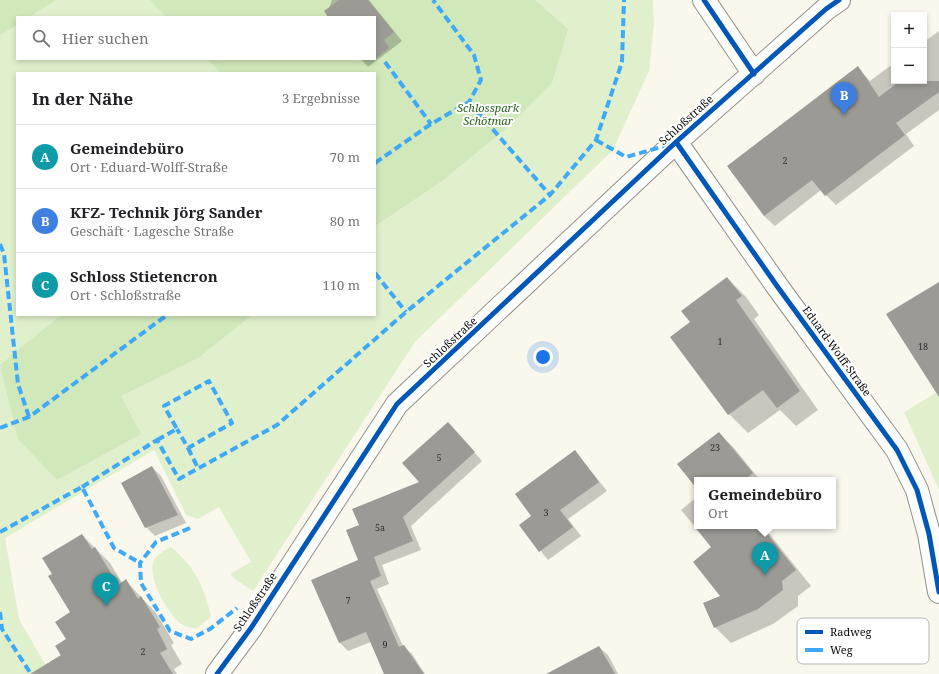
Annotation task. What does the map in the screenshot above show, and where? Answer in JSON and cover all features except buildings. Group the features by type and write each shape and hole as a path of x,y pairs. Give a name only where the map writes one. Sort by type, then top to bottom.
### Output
{"street":[{"path":"704,0 754,74"},
{"name":"Schloßstraße","path":"217,674 251,628 398,404 676,142 826,9 839,0"},
{"name":"Eduard-Wolff-Straße","path":"676,142 777,286 897,450 916,490 929,534 939,592"}],"green space":[{"name":"Schlosspark Schötmar","path":"0,0 653,0 654,24 649,71 613,150 415,342 253,591 236,580 230,574 251,562 219,507 198,519 186,515 154,450 5,538 19,619 51,674 0,674"},
{"path":"0,0 56,0 31,16 16,16 16,26 0,35"},
{"path":"150,0 535,0 568,29 552,83 509,126 442,181 376,225 376,72 220,72 208,60 376,60 376,16 165,16"},
{"path":"60,316 251,316 198,358 121,396 141,434 57,480 18,439 0,365"},
{"path":"939,391 939,490 904,412"},
{"path":"171,547 192,570 202,587 209,606 211,617 196,629 183,625 176,619 165,604 156,585 152,567 154,560 157,556"}],"marked path":[{"path":"376,162 431,124 469,102 481,80 474,55 433,0"},
{"path":"82,487 157,440 179,479 277,425 406,312 550,195 596,140 622,62 624,0"},
{"path":"385,62 431,124"},
{"path":"469,102 550,195"},
{"path":"596,140 626,157 672,144"},
{"path":"0,244 4,254 18,384 29,417"},
{"path":"376,274 406,312"},
{"path":"0,428 29,417 166,316"},
{"path":"157,440 177,429 164,406 209,381 232,423 188,448 177,429"},
{"path":"188,448 198,468"},
{"path":"0,532 82,487 114,548 140,563"},
{"path":"190,528 156,542 140,563 141,583 170,631 191,639 210,629 237,608"},
{"path":"0,612 2,629 31,674"}],"cycle path":[{"path":"704,0 754,74"},
{"path":"217,674 251,628 397,404 676,142 826,9 839,0"},
{"path":"676,142 777,286 897,450 917,490 929,534 939,592"}],"place":[{"name":"KFZ- Technik Jörg Sander","path":"844,115"},
{"name":"Gemeindebüro","path":"765,575"},
{"name":"Schloss Stietencron","path":"106,606"}]}
